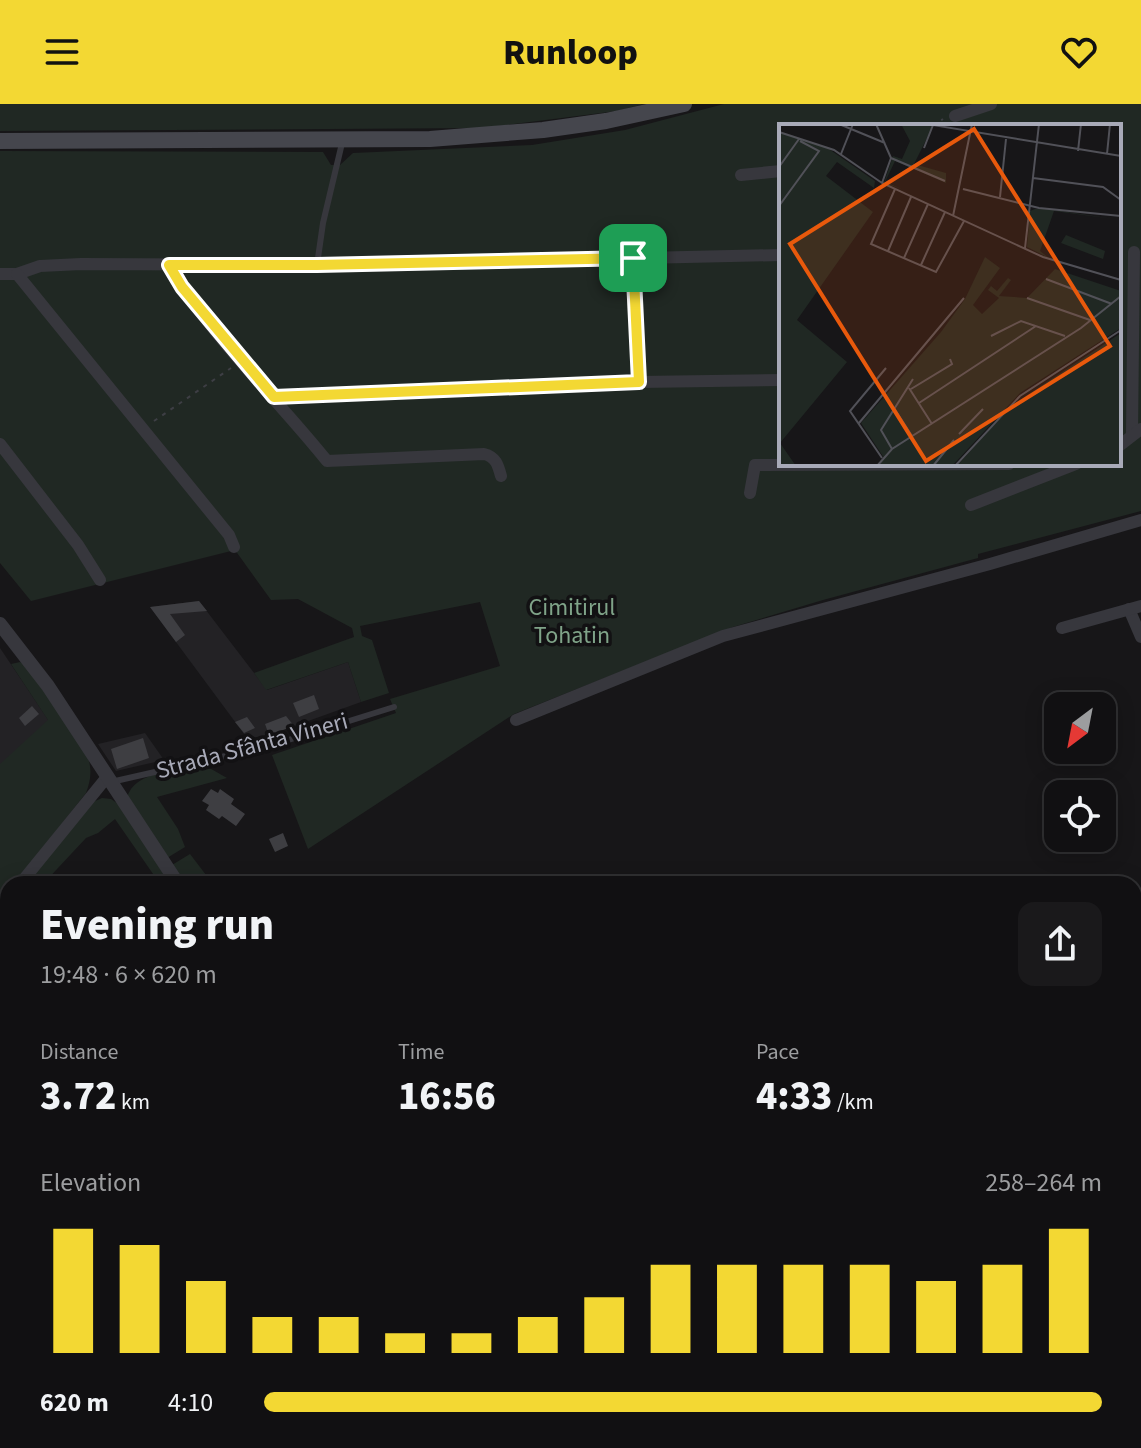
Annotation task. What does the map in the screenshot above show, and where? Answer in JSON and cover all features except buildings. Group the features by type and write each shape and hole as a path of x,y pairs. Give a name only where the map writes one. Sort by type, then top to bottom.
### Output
{"main road":[{"path":"0,141 473,137 606,121 684,104"}],"street":[{"path":"955,116 991,104"},
{"path":"741,175 779,171"},
{"path":"1121,444 1137,431 1138,252"},
{"path":"0,274 17,274 40,266 317,265 779,255"},
{"path":"169,265 182,287 327,461 484,454 491,456 501,476"},
{"path":"17,274 229,535 234,547"},
{"path":"274,397 639,382 779,380"},
{"path":"0,444 78,545 100,580"},
{"path":"750,493 755,465 779,465"},
{"path":"1009,466 1014,490"},
{"path":"971,505 1071,466"},
{"path":"516,720 723,636 1141,520"},
{"path":"1062,628 1135,607 1141,637"},
{"path":"0,624 48,686 173,876"},
{"path":"27,876 108,780"}],"lane":[{"path":"317,265 323,223 343,138"},
{"path":"633,258 639,382"},
{"name":"Strada Sfânta Vineri","path":"108,780 269,746 394,707"}],"path":[{"path":"142,429 242,361"}],"shaded area":[{"path":"199,601 267,690 348,662 361,702 250,742 150,607"},
{"path":"0,648 85,775 13,876 0,876"},
{"path":"145,733 164,760 116,771 98,744"}],"green space":[{"path":"0,104 644,104 617,111 481,128 0,131"},
{"name":"Cimitirul Tohatin","path":"724,104 1141,104 1141,511 978,554 978,558 733,627 514,714 308,849 272,755 396,713 390,699 500,666 480,602 360,626 362,636 372,640 389,693 361,702 348,662 266,690 254,673 354,637 352,628 298,599 271,600 235,550 31,601 0,563 0,151 323,152 331,165 340,165 353,153 532,145 625,130"},
{"path":"11,664 24,664 79,740 89,761 90,777 86,793 20,876 0,876 0,764 48,720"},
{"path":"206,766 227,778 157,797 178,829 185,847 167,858 127,798 139,781 149,776"},
{"path":"102,798 111,799 121,806 167,876 154,876 115,819 86,838 50,876 33,876 93,802"},
{"path":"190,854 206,875 179,876 172,865"}],"route":[{"path":"633,258 639,382 274,397 228,345 182,287 169,265 317,265 633,258"}]}
